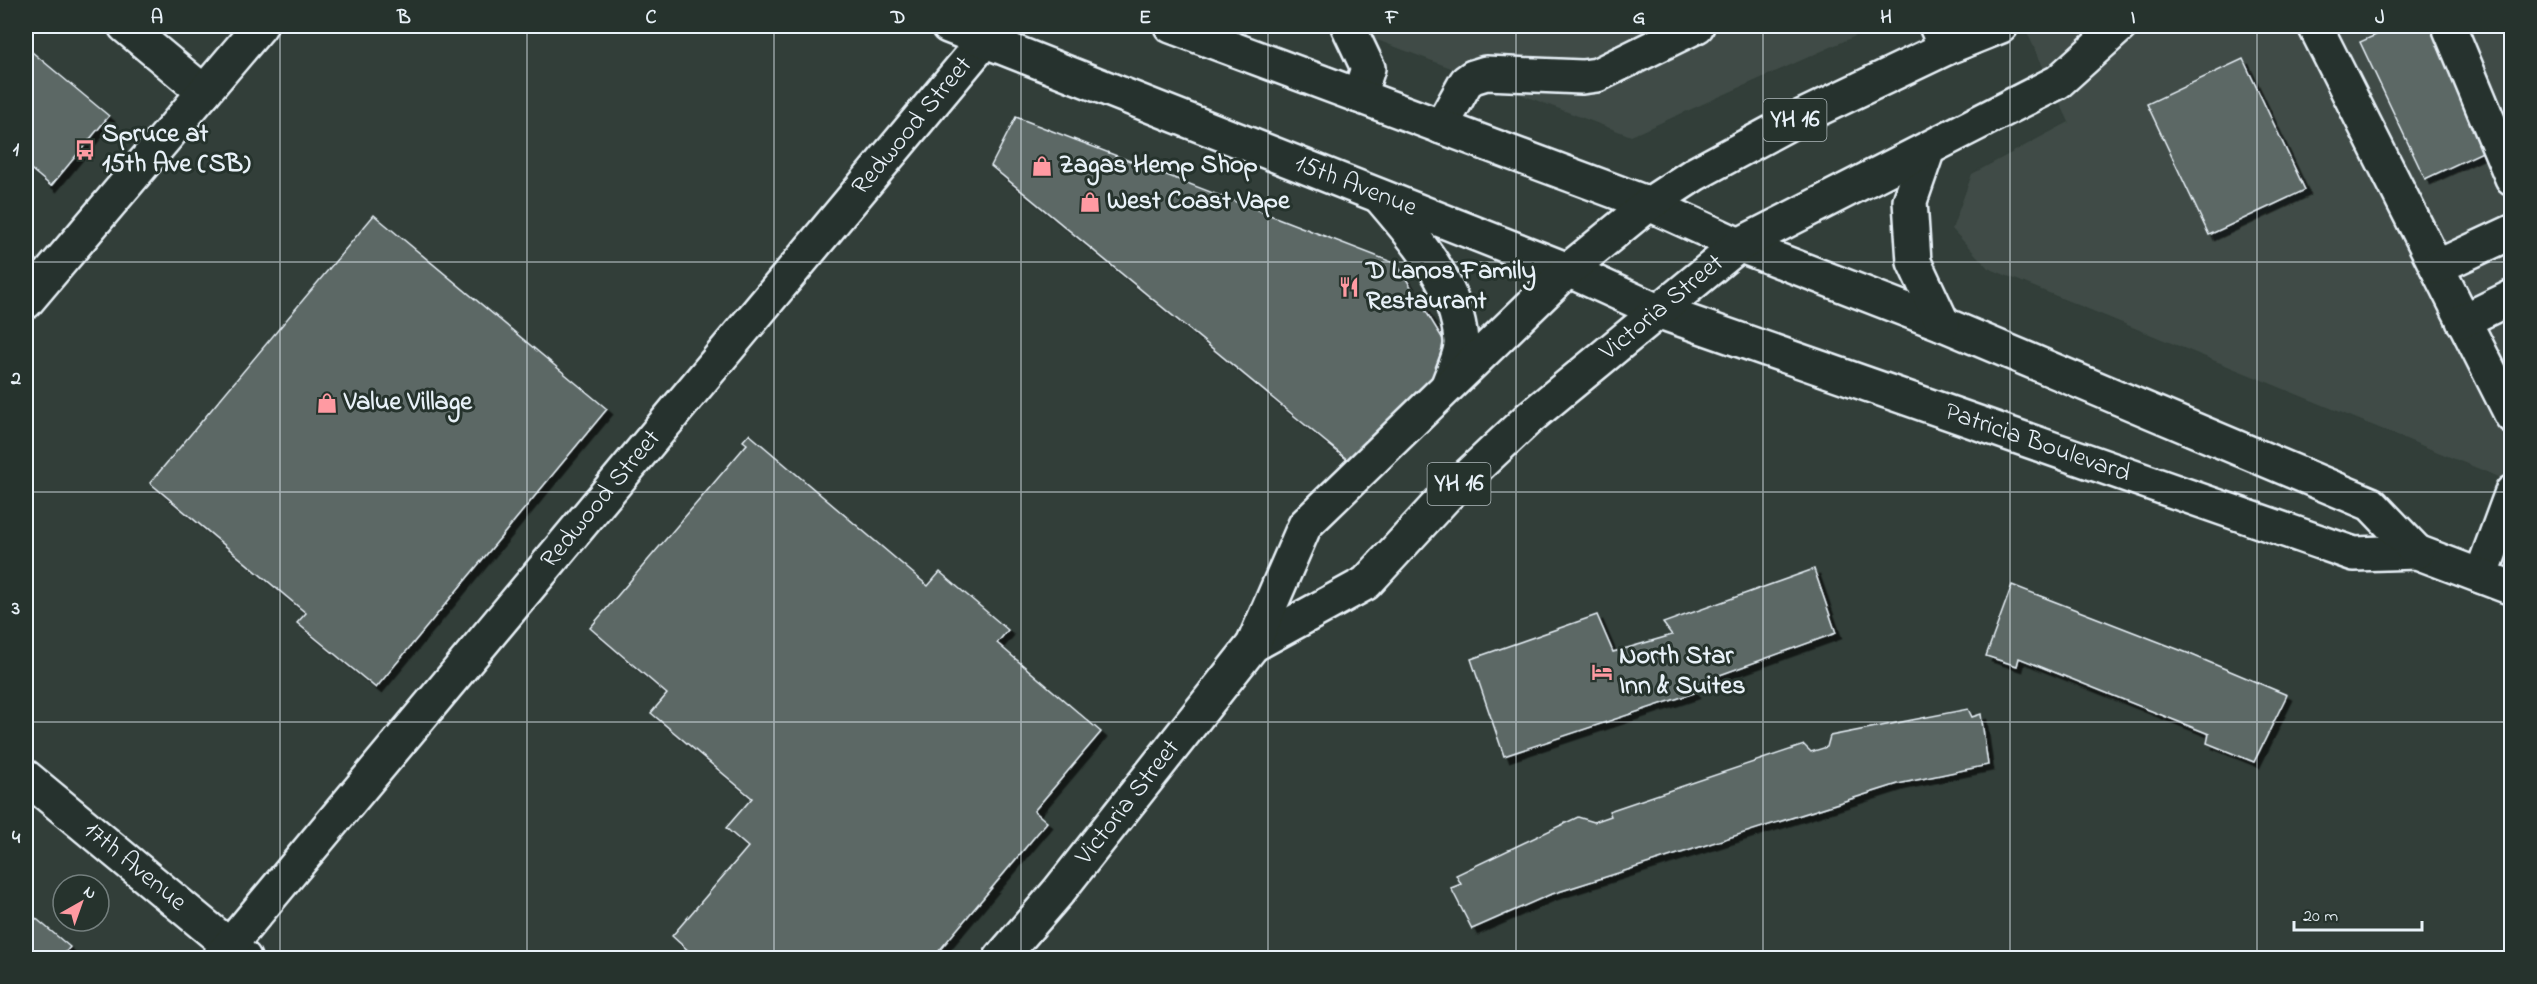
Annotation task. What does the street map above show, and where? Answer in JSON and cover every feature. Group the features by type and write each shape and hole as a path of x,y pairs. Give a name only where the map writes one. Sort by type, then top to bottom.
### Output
{"main road":[{"path":"125,26 204,92"},
{"path":"26,302 260,26"},
{"name":"15th Avenue","path":"948,26 1568,270 1660,312"},
{"path":"1171,26 1649,204 1739,245"},
{"path":"1348,26 1368,68 1359,96"},
{"path":"1441,127 1466,82 1473,77 1486,73 1582,77 1597,75 1697,26"},
{"name":"Victoria Street","path":"1001,958 1058,892 1252,645 1305,525 1568,270 1649,204 1695,174 1941,37 2001,26"},
{"name":"Victoria Street","path":"1252,645 1366,583 1446,496 1529,418 1739,245 2058,82 2107,26"},
{"path":"2316,26 2511,416"},
{"path":"2451,26 2450,30 2511,178"},
{"name":"Redwood Street","path":"231,954 985,40"},
{"path":"1928,149 1910,201 1914,262 1943,324"},
{"path":"1380,197 1424,249 1451,299 1462,343 1448,387"},
{"path":"2437,267 2511,232"},
{"name":"Patricia Boulevard","path":"1739,245 1943,324 2371,504 2417,552"},
{"path":"2463,321 2511,297"},
{"name":"Patricia Boulevard","path":"1660,312 2354,554 2417,552 2511,588"},
{"path":"2481,576 2511,492"},
{"name":"17th Avenue","path":"26,777 231,954"}],"shaded area":[{"path":"1340,26 1878,26 1631,136"},
{"path":"2024,26 2511,26 2511,482 1988,268 1952,229 1972,174 2069,122"}],"building":[{"path":"2396,26 2431,26 2489,149 2425,179 2360,42"},
{"path":"26,47 109,116 51,186 26,165"},
{"path":"2243,59 2305,190 2209,235 2147,104"},
{"path":"1016,117 1397,264 1449,349 1439,373 1349,461 991,166"},
{"path":"374,215 607,409 376,688 297,623 306,613 150,483"},
{"path":"749,434 928,586 940,572 1008,630 997,643 1101,732 1034,811 1047,822 933,958 686,958 691,953 672,936 748,847 726,828 752,798 651,713 667,694 590,628 747,444 743,441"},
{"name":"North Star Inn & Suites","path":"1814,569 1836,633 1692,685 1694,693 1504,756 1471,659 1597,615 1613,652 1672,635 1663,623"},
{"path":"2012,585 2185,652 2287,695 2254,762 2207,743 2209,734 2019,658 2017,666 1986,656"},
{"path":"1968,709 1972,717 1981,714 1988,765 1898,784 1549,895 1472,929 1451,888 1461,884 1456,875 1578,817 1594,822 1611,816 1609,811 1804,745 1811,752 1827,747 1830,736"},
{"path":"26,910 70,947 61,958 26,958"}],"place":[{"name":"Spruce at 15th Ave (SB)","path":"85,150"},
{"name":"Zagas Hemp Shop","path":"1042,166"},
{"name":"West Coast Vape","path":"1090,202"},
{"name":"D Lanos Family Restaurant","path":"1349,287"},
{"name":"Value Village","path":"327,403"},
{"name":"North Star Inn & Suites","path":"1602,672"}]}
